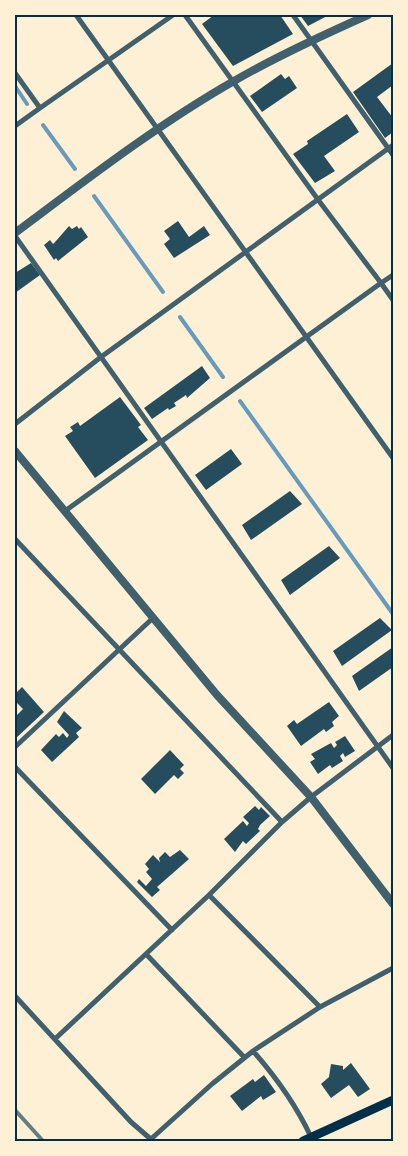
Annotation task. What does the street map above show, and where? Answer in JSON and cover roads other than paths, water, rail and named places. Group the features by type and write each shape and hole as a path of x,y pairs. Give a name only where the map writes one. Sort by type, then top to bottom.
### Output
{"main road":[{"path":"314,1138 393,1100"}],"street":[{"path":"76,15 393,458"},
{"path":"15,126 174,15"},
{"path":"185,15 393,300"},
{"path":"293,15 391,147 393,155"},
{"path":"15,233 158,129 233,81 312,40 368,15"},
{"path":"15,73 40,108"},
{"path":"15,424 101,356 319,201 391,147"},
{"path":"15,236 393,768"},
{"path":"65,511 393,275"},
{"path":"15,451 154,616 217,695 311,797 393,904"},
{"path":"15,539 282,822"},
{"path":"15,747 154,616"},
{"path":"56,1038 209,895 282,822 311,797 393,735"},
{"path":"15,767 172,930"},
{"path":"209,895 320,1007"},
{"path":"146,954 244,1058"},
{"path":"15,996 56,1038 131,1122 152,1140 212,1084 252,1051 320,1007 393,968"},
{"path":"252,1051 270,1072 314,1138"}],"waterway":[{"path":"15,86 27,104"},
{"path":"43,125 75,169"},
{"path":"94,196 163,292"},
{"path":"180,317 223,377"},
{"path":"240,401 393,614"}],"railway":[{"path":"15,1110 43,1141"}]}
